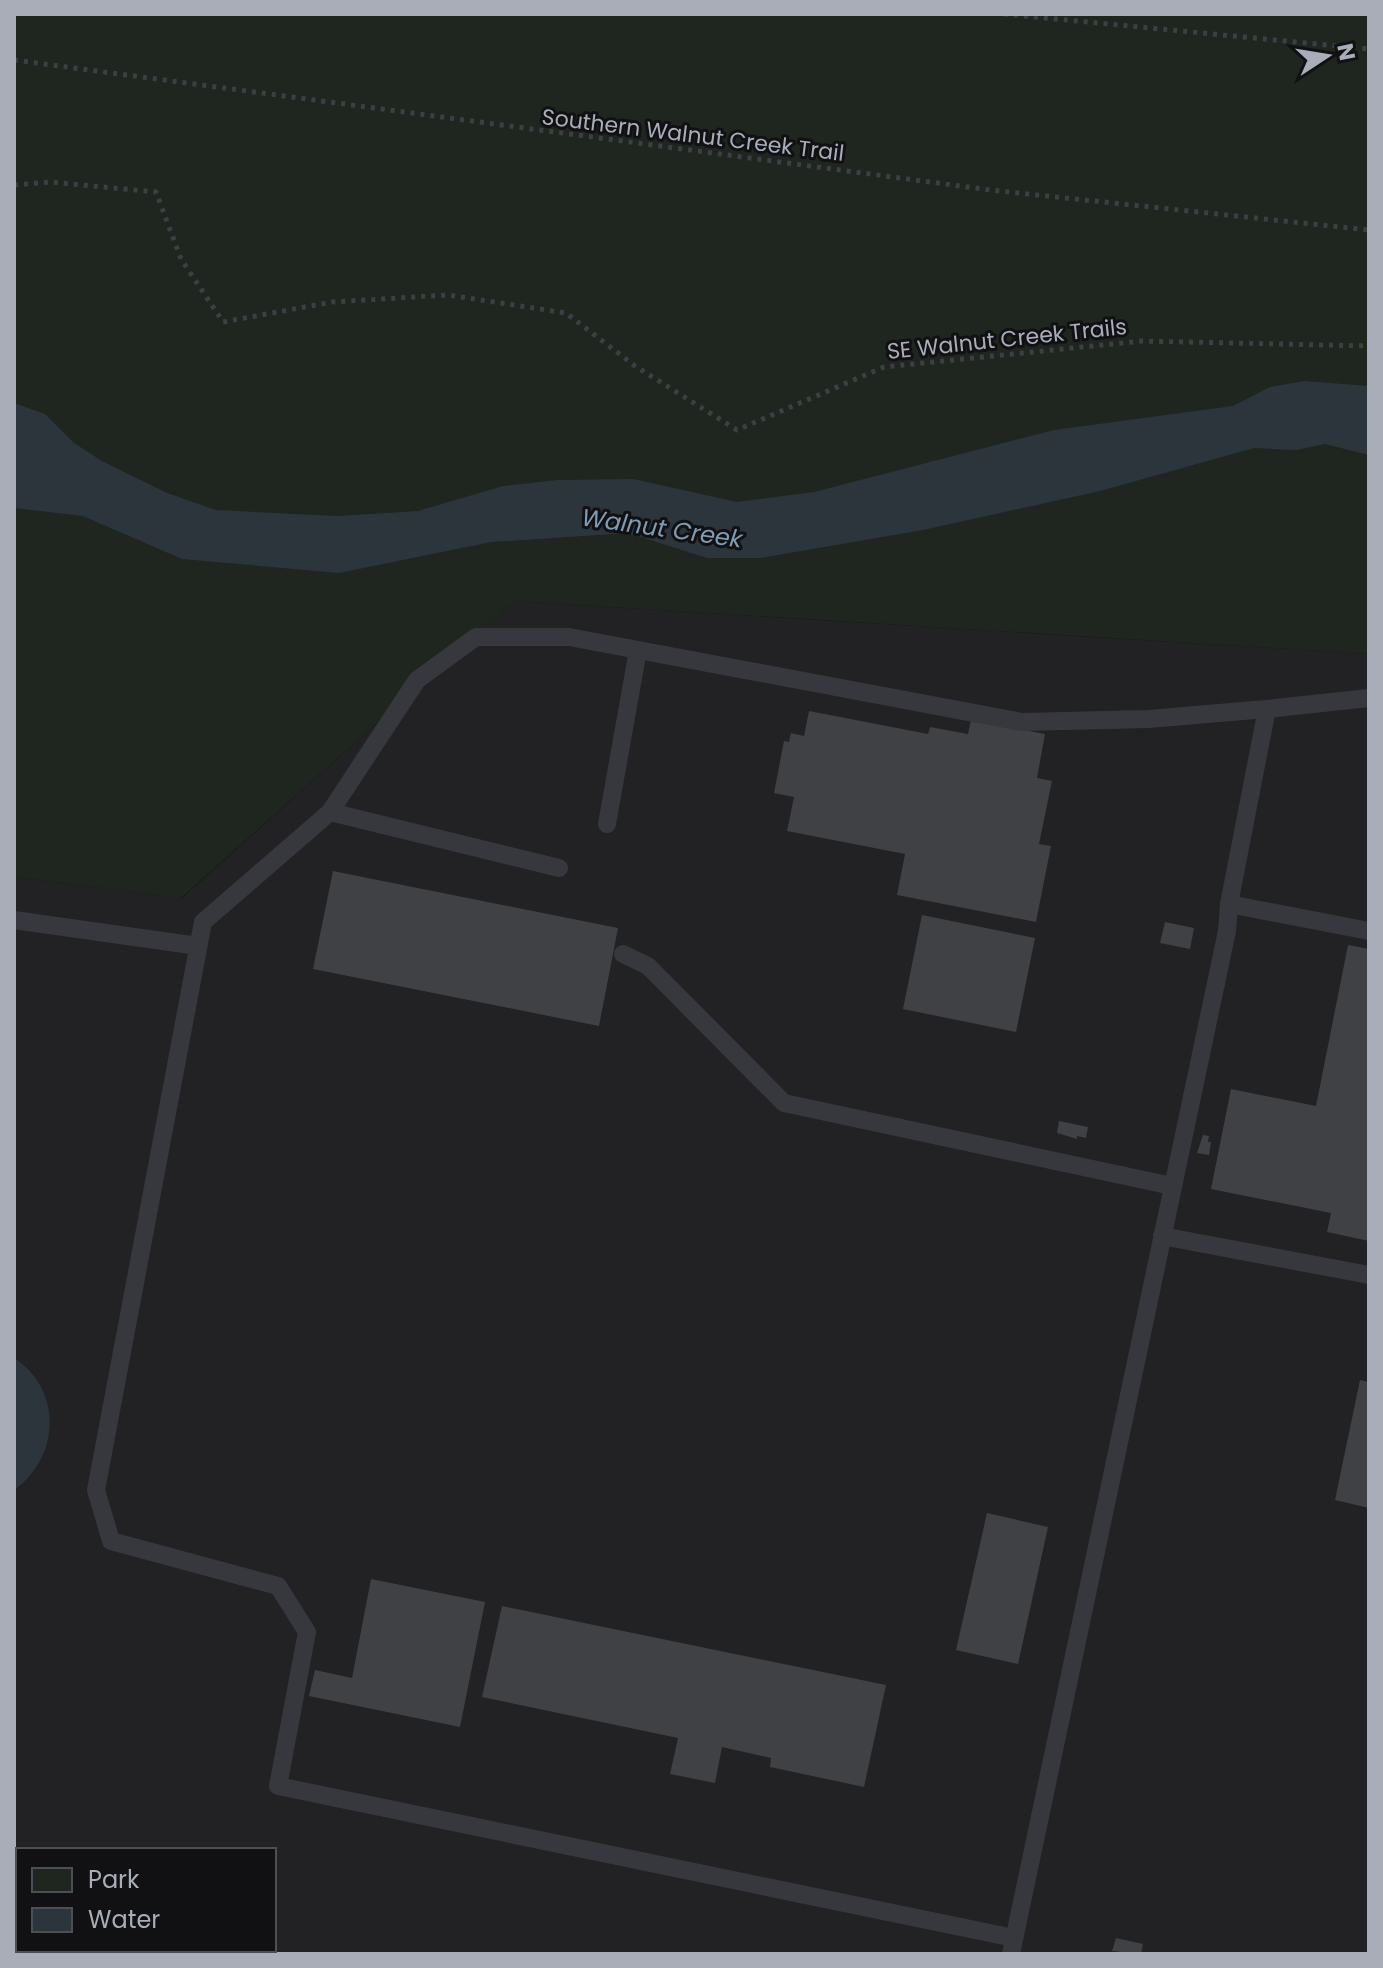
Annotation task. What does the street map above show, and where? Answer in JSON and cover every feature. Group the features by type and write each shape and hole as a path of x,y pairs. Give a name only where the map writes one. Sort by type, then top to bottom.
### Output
{"lane":[{"path":"1267,709 1229,904 1227,931 1013,1946 278,1786 307,1632 278,1586 111,1541 96,1490 203,922 330,812 417,680 476,637 569,637 1022,722 1148,719 1369,698"},
{"path":"607,824 638,650"},
{"path":"330,812 559,868"},
{"path":"1229,904 1369,931"},
{"path":"14,920 198,946"},
{"path":"623,954 648,966 784,1103 1172,1186"},
{"path":"1162,1236 1369,1275"}],"path":[{"path":"1004,14 1369,49"},
{"name":"Southern Walnut Creek Trail","path":"14,60 990,190 1369,230"},
{"name":"SE Walnut Creek Trails","path":"14,185 50,182 156,192 181,259 223,322 332,302 448,295 566,313 635,366 737,430 884,367 1142,341 1369,346"}],"shaded area":[{"path":"513,601 1369,654 1369,1954 14,1954 14,877 182,898"}],"green space":[{"path":"14,14 1369,14 1369,654 514,601 181,898 14,877"}],"water":[{"name":"Walnut Creek","path":"1304,381 1369,386 1369,455 1325,444 1296,450 1254,448 1100,491 923,530 761,558 707,558 628,533 491,542 339,573 182,559 83,516 14,508 14,403 45,414 74,443 102,461 167,493 216,510 337,516 418,511 503,486 558,480 633,479 737,502 814,492 1054,430 1233,406 1270,387"},
{"path":"14,1358 41,1387 48,1405 50,1424 40,1460 14,1490"}],"building":[{"path":"809,711 928,734 930,727 968,734 971,720 1045,734 1037,778 1052,781 1039,844 1051,846 1036,922 897,895 905,854 787,831 794,797 774,793 784,741 789,742 791,733 804,736"},
{"path":"333,871 618,928 599,1026 313,969"},
{"path":"922,915 1035,938 1016,1032 903,1009"},
{"path":"1165,922 1194,928 1190,949 1160,943"},
{"path":"1348,945 1369,949 1369,1241 1327,1232 1331,1213 1211,1189 1231,1089 1316,1106"},
{"path":"1059,1121 1088,1127 1086,1138 1077,1136 1077,1139 1057,1133"},
{"path":"1203,1135 1209,1136 1208,1142 1211,1142 1209,1155 1197,1153"},
{"path":"1360,1380 1369,1382 1369,1508 1335,1500"},
{"path":"987,1513 1048,1527 1018,1664 956,1650"},
{"path":"371,1579 485,1602 460,1727 309,1696 315,1670 352,1678"},
{"path":"502,1606 886,1685 864,1787 770,1767 771,1758 722,1747 715,1783 670,1774 678,1738 482,1697"},
{"path":"1116,1938 1143,1944 1141,1954 1112,1951"}]}
